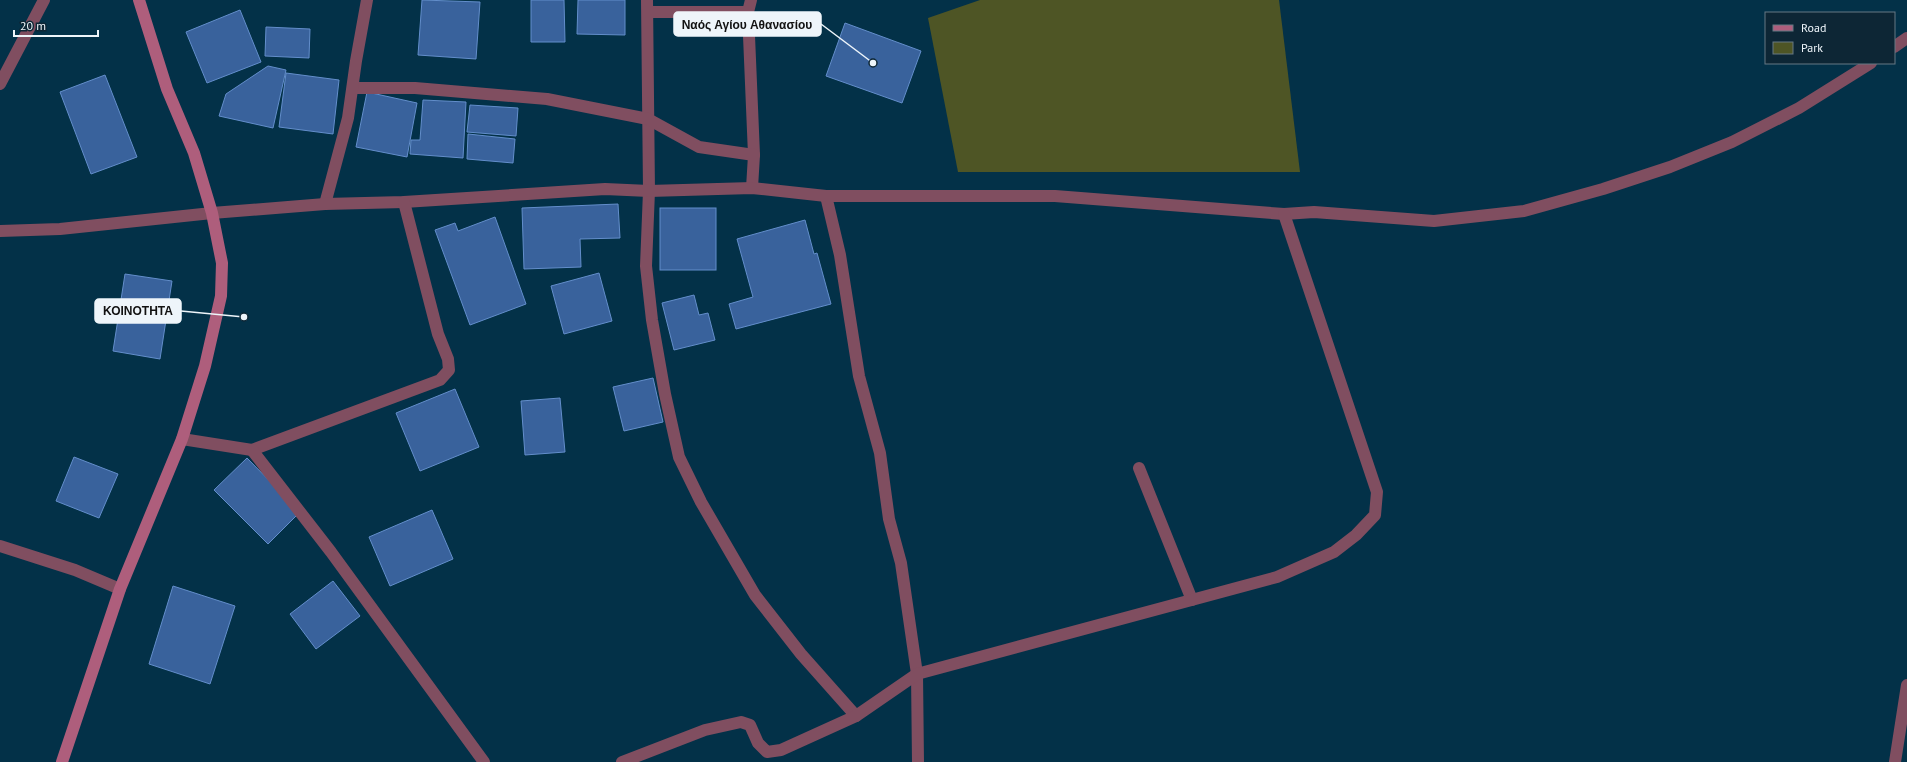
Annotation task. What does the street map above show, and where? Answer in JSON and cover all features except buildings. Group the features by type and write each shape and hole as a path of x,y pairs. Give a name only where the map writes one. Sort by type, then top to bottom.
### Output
{"street":[{"path":"0,84 44,0"},
{"path":"62,762 120,589 182,439 205,366 221,296 222,263 212,212 194,153 167,89 139,0"},
{"path":"325,204 348,118 367,0"},
{"path":"751,0 748,12 754,155 752,188"},
{"path":"748,12 648,6 649,191 646,266 665,394 679,457 701,502 755,595 801,654 856,716"},
{"path":"1895,46 1907,38"},
{"path":"0,231 60,229 212,212 325,204 404,202 605,189 649,191 752,188 826,196 1055,196 1284,214 1314,212 1434,221 1524,211 1655,172 1732,142 1799,108 1869,64"},
{"path":"353,88 415,88 547,99 648,119 698,147 754,155"},
{"path":"826,196 840,255 859,376 880,453 889,519 901,563 917,674 918,762"},
{"path":"182,439 252,450 440,380 449,370 448,359 438,334 404,202"},
{"path":"622,762 706,730 741,722 750,725 758,743 766,752 781,750 856,716 917,674 1277,577 1334,552 1356,535 1375,515 1377,492 1371,470 1356,431 1284,214"},
{"path":"252,450 336,558 484,762"},
{"path":"1139,468 1192,600"},
{"path":"0,546 75,570 120,589"},
{"path":"1895,762 1907,685"}],"green space":[{"path":"980,0 1279,0 1300,172 958,172 928,18"}],"place":[{"name":"Ναός Αγίου Αθανασίου","path":"873,63"},
{"name":"ΚΟΙΝΟΤΗΤΑ","path":"244,317"}]}
